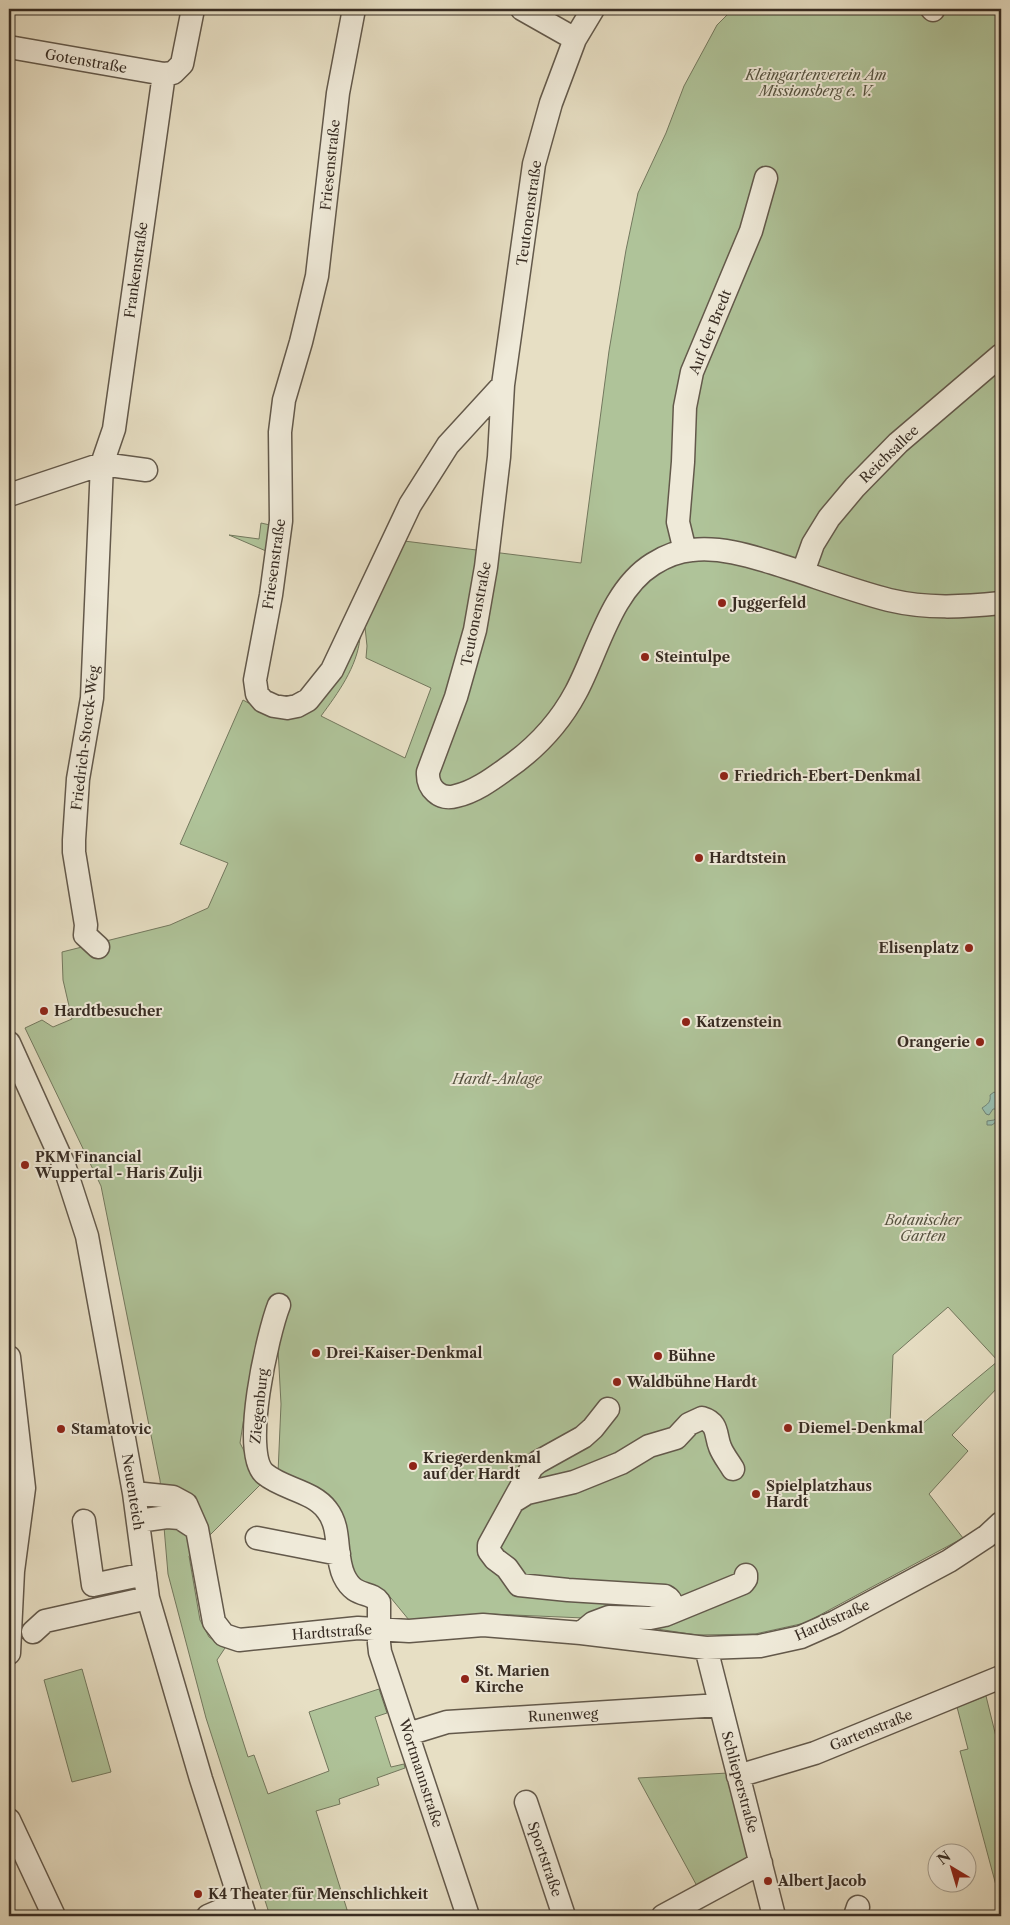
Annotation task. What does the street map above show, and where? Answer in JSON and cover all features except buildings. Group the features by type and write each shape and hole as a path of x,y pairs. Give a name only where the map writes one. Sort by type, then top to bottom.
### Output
{"street":[{"path":"164,74 173,73 182,64 193,9"},
{"name":"Friesenstraße","path":"354,9 338,93 317,276 301,342 284,400 280,432 280,528 271,595 255,680 257,694 263,701 274,706 292,707 308,700 318,689 332,670 410,505 448,445 503,385"},
{"path":"522,9 575,39"},
{"name":"Teutonenstraße","path":"592,9 575,39 551,103 534,164 503,385 499,456 486,567 475,630 456,697 428,772 429,784 433,790 441,796 450,798 473,789 511,766 549,733 577,691 598,642 627,588 653,564 685,551 707,549 730,551 889,600 920,606 963,607 1001,602"},
{"name":"Gotenstraße","path":"9,47 164,74"},
{"name":"Frankenstraße","path":"102,464 114,429 164,74"},
{"name":"Auf der Bredt","path":"685,551 678,522 685,407 692,372 752,231 766,178"},
{"name":"Reichsallee","path":"803,572 813,544 825,524 855,487 898,443 1001,355"},
{"path":"9,495 102,464 146,470"},
{"name":"Friedrich-Storck-Weg","path":"98,947 85,935 86,925 74,852 74,840 78,778 92,698 102,464"},
{"name":"Neuenteich","path":"11,1054 64,1165 87,1236 134,1493 148,1598 201,1779 243,1909"},
{"name":"Ziegenburg","path":"279,1305 266,1347 257,1400 255,1452 258,1465 265,1475 312,1499 325,1508 336,1528 344,1575 350,1586 360,1593 376,1597 379,1602 379,1628"},
{"path":"9,1357 24,1488 13,1571 9,1653"},
{"path":"608,1409 583,1437 535,1464 489,1545 489,1551 495,1559 507,1568 519,1585 664,1596 669,1598 672,1605 665,1615"},
{"path":"514,1500 527,1493 574,1482 621,1463 649,1446 676,1438 694,1420 702,1418 708,1420 716,1429 720,1448 733,1468"},
{"name":"Hardtstraße","path":"134,1493 173,1497 186,1504 197,1529 214,1622 224,1634 239,1640 358,1628 409,1631 483,1625 582,1633 706,1648 760,1646 801,1638 835,1622 949,1561 986,1536 1001,1523"},
{"path":"138,1521 167,1517 180,1518 197,1529"},
{"path":"84,1521 93,1585 145,1574"},
{"path":"257,1538 339,1554"},
{"path":"582,1633 593,1623 609,1617 650,1618 665,1615 743,1583 746,1575"},
{"path":"33,1632 45,1621 148,1598"},
{"name":"Wortmannstraße","path":"379,1628 380,1652 468,1916"},
{"name":"Schlieperstraße","path":"706,1648 774,1916"},
{"name":"Gartenstraße","path":"738,1776 815,1753 1001,1677"},
{"name":"Runenweg","path":"408,1734 446,1722 720,1705"},
{"name":"Sportstraße","path":"526,1802 564,1916"},
{"path":"9,1820 54,1916"},
{"path":"663,1916 762,1863"},
{"path":"208,1916 243,1909"}],"green space":[{"name":"Hardt-Anlage","path":"733,9 1001,9 1001,1384 952,1435 968,1451 929,1494 963,1538 805,1623 755,1634 697,1635 584,1618 490,1614 409,1620 386,1592 370,1588 353,1576 344,1521 278,1473 281,1404 277,1330 271,1326 254,1353 240,1443 261,1484 189,1556 200,1620 209,1637 225,1648 217,1660 248,1757 254,1755 268,1794 329,1771 309,1712 379,1689 387,1713 375,1717 391,1767 404,1764 405,1768 377,1778 379,1785 339,1799 340,1804 316,1811 349,1916 270,1916 206,1718 168,1574 160,1480 101,1186 25,1028 42,1020 53,1027 72,1019 63,980 62,952 170,925 208,908 228,863 180,844 243,700 271,715 349,660 360,638 351,669 321,716 405,758 431,688 366,658 365,627 404,541 581,563 609,351 626,250 638,193 666,133 684,86 717,25","holes":["948,1307 998,1361 921,1425 890,1425 893,1355"]},
{"path":"261,523 270,525 266,551 229,535 259,539"},
{"path":"82,1669 111,1772 72,1782 44,1680"},
{"path":"986,1696 1001,1757 1001,1904 960,1751 968,1749 957,1707"},
{"path":"728,1773 748,1858 697,1886 638,1778"}],"shaded area":[{"path":"994,1092 1001,1096 1001,1118 992,1125 987,1125 987,1121 994,1120 1000,1115 997,1109 993,1109 989,1115 982,1108 989,1103 990,1095"}],"place":[{"name":"Juggerfeld","path":"722,603"},
{"name":"Steintulpe","path":"645,657"},
{"name":"Friedrich-Ebert-Denkmal","path":"724,776"},
{"name":"Hardtstein","path":"699,858"},
{"name":"Elisenplatz","path":"969,948"},
{"name":"Hardtbesucher","path":"44,1011"},
{"name":"Katzenstein","path":"686,1022"},
{"name":"Orangerie","path":"980,1042"},
{"name":"PKM Financial Wuppertal - Haris Zulji","path":"25,1165"},
{"name":"Drei-Kaiser-Denkmal","path":"316,1353"},
{"name":"Bühne","path":"658,1356"},
{"name":"Waldbühne Hardt","path":"617,1382"},
{"name":"Diemel-Denkmal","path":"788,1428"},
{"name":"Stamatovic","path":"61,1429"},
{"name":"Kriegerdenkmal auf der Hardt","path":"413,1466"},
{"name":"Spielplatzhaus Hardt","path":"756,1494"},
{"name":"St. Marien Kirche","path":"465,1679"},
{"name":"Albert Jacob","path":"768,1881"},
{"name":"K4 Theater für Menschlichkeit","path":"198,1894"}],"park label":[{"name":"Kleingartenverein Am Missionsberg e. V.","path":"816,84"},
{"name":"Botanischer Garten","path":"923,1228"}]}
